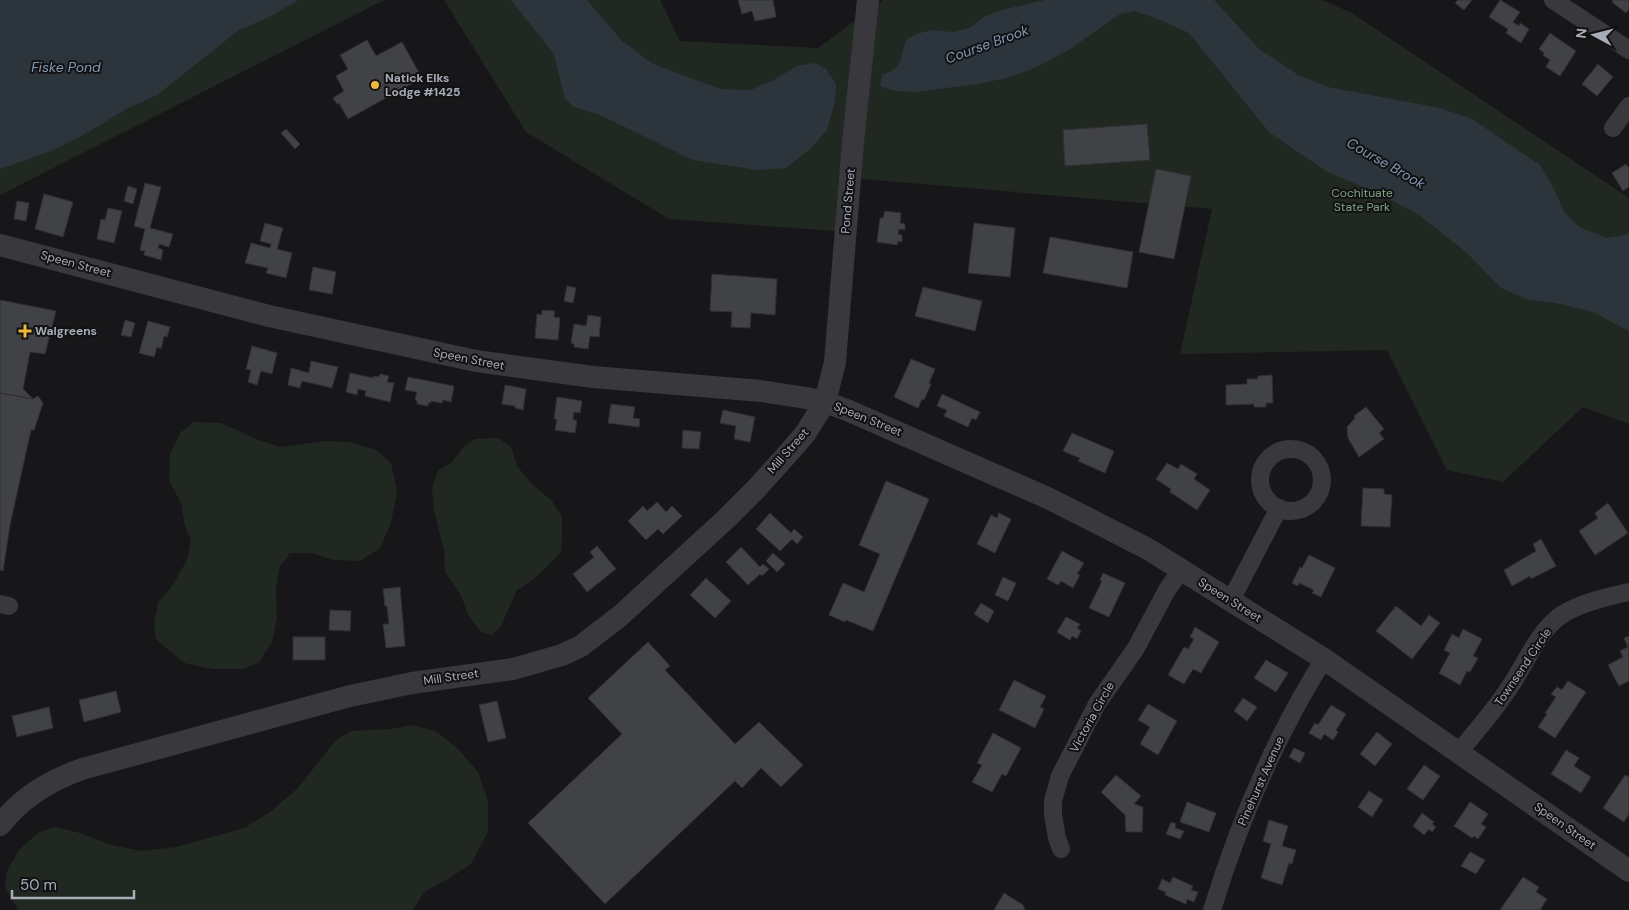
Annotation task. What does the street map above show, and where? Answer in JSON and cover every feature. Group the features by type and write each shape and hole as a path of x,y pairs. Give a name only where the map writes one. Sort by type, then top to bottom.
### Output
{"street":[{"path":"1553,0 1629,50"},
{"name":"Pond Street","path":"825,402 835,362 853,142 872,4"},
{"path":"1613,128 1629,106"},
{"name":"Speen Street","path":"0,245 269,316 476,361 593,377 761,391 825,402 877,422 1050,499 1124,536 1231,600 1324,659 1629,871"},
{"name":"Mill Street","path":"0,825 28,797 43,786 82,769 350,696 412,683 513,669 555,658 582,646 620,616 756,489 805,434 825,402"},
{"path":"1231,600 1278,508"},
{"name":"Victoria Circle","path":"1061,849 1054,826 1053,814 1053,801 1060,776 1097,704 1136,648 1167,590 1181,570"},
{"name":"Townsend Circle","path":"1459,752 1508,691 1546,629 1560,616 1577,607 1629,592"},
{"name":"Pinehurst Avenue","path":"1212,910 1227,865 1260,780 1288,722 1324,659"}],"green space":[{"name":"Fiske Pond","path":"0,0 384,0 0,195"},
{"name":"Cochituate State Park","path":"444,0 660,0 680,41 818,48 883,0 1322,0 1352,13 1629,198 1629,424 1583,407 1503,482 1447,470 1387,350 1180,354 1212,209 839,177 835,231 669,219 526,132"},
{"path":"194,422 221,423 256,439 280,447 326,441 349,442 376,450 391,463 397,492 391,523 380,548 360,561 333,560 312,553 290,553 280,566 276,589 277,617 272,642 259,662 244,669 213,669 184,663 156,639 154,625 158,603 172,586 187,560 191,540 185,526 181,503 169,480 170,454 180,433"},
{"path":"498,438 511,447 517,466 533,485 552,501 562,517 562,534 561,553 533,580 517,590 501,626 492,635 481,632 468,615 461,595 445,572 444,551 434,509 432,488 438,471 452,462 464,446 475,439"},
{"path":"412,725 436,731 459,750 478,772 488,801 488,832 471,864 424,892 413,910 18,910 5,887 7,871 19,850 38,833 55,827 80,833 111,845 142,851 176,847 244,828 270,812 298,788 336,740 351,731 391,729"}],"water":[{"name":"Fiske Pond","path":"0,0 298,0 267,18 239,30 157,95 130,107 83,135 51,151 0,169"},
{"path":"511,0 587,0 622,41 653,64 720,89 751,90 774,80 797,66 815,63 826,69 836,84 835,101 827,130 811,148 786,168 757,170 693,160 600,115 574,107 565,99 554,54"},
{"name":"Course Brook","path":"1045,0 1214,0 1259,49 1298,75 1328,87 1440,108 1472,119 1540,165 1554,189 1564,212 1579,227 1607,238 1629,234 1629,331 1593,312 1556,303 1529,300 1501,288 1466,252 1419,215 1388,198 1326,171 1269,132 1189,33 1135,11 1120,14 1070,49 1037,67 1007,78 915,92 895,91 880,86 882,75 894,70 900,62 906,40 916,34 932,30 952,32 970,28 984,17 998,11"}],"building":[{"path":"738,0 773,0 776,17 755,21 752,11 742,14"},
{"path":"1458,0 1472,0 1464,10 1455,3"},
{"path":"1500,0 1520,12 1513,22 1519,26 1520,23 1529,29 1521,43 1506,33 1508,29 1489,17"},
{"path":"1613,0 1629,0 1629,9 1626,13 1612,2"},
{"path":"1550,33 1576,51 1560,76 1546,67 1550,60 1539,49"},
{"name":"Natick Elks Lodge #1425","path":"367,40 376,56 402,42 422,78 348,119 339,103 337,104 333,98 344,91 336,76 348,69 340,55"},
{"path":"1598,64 1613,77 1597,96 1582,84"},
{"path":"1147,124 1150,160 1065,166 1063,130"},
{"path":"286,129 300,144 295,149 281,133"},
{"path":"1626,164 1629,168 1629,187 1623,191 1612,173"},
{"path":"1156,169 1191,176 1174,259 1139,252"},
{"path":"145,183 161,187 150,228 173,234 169,247 159,244 158,248 163,250 161,260 144,255 145,251 140,250 145,229 134,226"},
{"path":"128,186 137,189 133,204 124,201"},
{"path":"44,194 73,202 63,237 35,229"},
{"path":"17,201 29,203 26,221 14,219"},
{"path":"108,208 122,211 114,243 97,239 101,219 105,220"},
{"path":"885,211 901,213 900,223 905,224 905,230 899,229 898,234 902,235 902,242 898,241 897,245 877,242 880,218 883,218"},
{"path":"265,223 283,228 277,249 292,253 286,278 266,273 268,268 245,263 251,243 270,248 271,244 260,241"},
{"path":"974,223 1015,228 1010,277 968,273"},
{"path":"1050,237 1133,252 1127,288 1043,273"},
{"path":"313,267 336,272 332,294 309,290"},
{"path":"712,274 777,279 775,315 751,313 750,328 731,327 732,312 710,311"},
{"path":"567,286 576,288 573,303 564,301"},
{"path":"923,287 982,301 975,331 915,316"},
{"name":"Walgreens","path":"0,300 56,311 45,354 30,352 23,389 33,399 0,393"},
{"path":"542,310 555,311 554,317 560,318 558,340 535,338 537,314 542,315"},
{"path":"588,315 601,317 599,337 590,336 588,349 574,347 574,344 571,343 574,324 586,326"},
{"path":"125,320 135,323 131,337 121,335"},
{"path":"148,321 170,327 167,337 164,336 161,349 157,347 154,357 139,353"},
{"path":"252,346 277,353 272,374 261,371 257,385 248,382 251,370 246,369"},
{"path":"911,359 935,369 929,383 931,384 918,408 894,397"},
{"path":"311,361 338,367 332,388 302,381 300,388 288,385 291,368 309,373"},
{"path":"350,373 373,378 373,376 379,377 380,374 389,376 387,382 394,383 390,402 365,396 366,391 358,389 357,395 346,392"},
{"path":"1272,375 1273,403 1266,403 1266,407 1254,407 1254,404 1226,405 1226,385 1247,384 1247,379 1258,379 1258,376"},
{"path":"408,377 454,386 451,402 443,400 442,403 431,401 431,403 428,403 428,406 417,404 415,400 417,392 405,390"},
{"path":"505,385 526,389 523,410 515,408 515,406 502,404"},
{"path":"0,393 33,399 38,396 43,403 34,430 31,430 10,525 3,571 0,570"},
{"path":"942,394 980,412 976,420 972,418 968,427 944,416 947,410 937,406"},
{"path":"557,397 582,401 580,413 574,412 573,420 577,420 575,433 555,430 557,419 554,419"},
{"path":"611,404 635,407 633,418 640,419 639,427 608,423"},
{"path":"1366,407 1384,429 1379,433 1384,439 1359,457 1348,438 1347,427 1355,418 1354,416"},
{"path":"723,410 755,417 750,442 734,439 736,426 720,423"},
{"path":"683,430 701,432 699,449 682,448"},
{"path":"1072,433 1114,451 1105,473 1078,461 1080,458 1063,451"},
{"path":"1167,463 1178,469 1181,464 1197,474 1194,479 1210,490 1197,510 1170,492 1171,489 1156,479"},
{"path":"886,481 929,499 873,631 829,615 843,583 864,592 880,554 859,545"},
{"path":"1363,488 1384,489 1384,494 1392,495 1390,527 1361,526"},
{"path":"657,502 666,512 672,506 682,516 663,534 658,529 646,540 628,521 643,506 647,511"},
{"path":"1608,503 1628,533 1595,555 1579,531 1598,518 1595,513"},
{"path":"770,513 791,533 794,529 803,537 797,544 792,539 780,551 756,529"},
{"path":"999,513 1011,519 995,553 977,544 991,515 997,518"},
{"path":"1541,539 1556,566 1531,579 1530,576 1512,586 1504,570 1536,551 1533,544"},
{"path":"597,546 616,569 587,592 573,574 594,557 590,552"},
{"path":"741,547 760,567 763,564 769,569 748,585 726,562"},
{"path":"1062,551 1084,563 1077,574 1080,575 1073,588 1061,581 1058,585 1047,579"},
{"path":"773,553 785,564 777,572 766,561"},
{"path":"1309,555 1335,568 1321,597 1312,593 1314,590 1299,583 1298,586 1292,583"},
{"path":"1103,573 1125,583 1109,617 1089,608 1102,581 1100,580"},
{"path":"1003,577 1016,583 1008,601 995,595"},
{"path":"706,578 731,601 715,618 690,595"},
{"path":"400,587 405,646 386,648 383,624 389,624 383,589"},
{"path":"981,603 994,611 988,623 974,614"},
{"path":"1396,606 1421,626 1429,615 1440,623 1412,659 1376,631"},
{"path":"330,610 351,611 350,631 329,630"},
{"path":"1066,617 1080,624 1077,628 1081,631 1077,639 1072,636 1070,640 1057,632"},
{"path":"1195,627 1219,642 1201,673 1193,669 1184,684 1168,675 1184,647 1188,649 1194,639 1190,637"},
{"path":"1463,629 1482,639 1473,656 1478,658 1470,672 1467,671 1460,685 1439,673 1450,653 1444,650 1452,634 1459,638"},
{"path":"1629,636 1629,681 1619,686 1608,665 1623,657 1620,651 1628,647 1624,638"},
{"path":"293,637 325,637 325,660 293,660"},
{"path":"648,642 670,666 665,670 735,744 759,722 803,765 781,787 761,768 742,788 735,781 605,904 528,823 622,734 588,698"},
{"path":"1266,660 1288,673 1276,692 1254,678"},
{"path":"1014,680 1046,696 1040,707 1044,709 1035,728 999,710"},
{"path":"1568,681 1586,692 1555,738 1538,727 1556,697 1551,694 1557,687 1562,690"},
{"path":"116,691 121,712 84,722 79,700"},
{"path":"1243,698 1257,707 1247,721 1234,711"},
{"path":"497,701 506,738 488,742 479,705"},
{"path":"1148,704 1177,721 1158,755 1140,744 1150,727 1138,720"},
{"path":"1331,705 1346,714 1336,730 1338,732 1333,740 1324,734 1321,740 1309,733 1315,723 1318,725"},
{"path":"49,707 53,728 17,737 12,716"},
{"path":"1377,732 1392,744 1375,766 1360,754"},
{"path":"993,733 1021,748 1006,776 1002,774 992,792 972,782 982,765 977,763"},
{"path":"1294,748 1305,753 1300,763 1289,757"},
{"path":"1566,750 1579,758 1574,766 1591,777 1581,793 1551,774"},
{"path":"1424,765 1440,776 1423,800 1407,789"},
{"path":"1116,775 1141,796 1134,804 1143,807 1142,832 1126,832 1125,815 1101,792"},
{"path":"1625,775 1629,777 1629,814 1624,822 1603,808"},
{"path":"1369,791 1383,800 1372,817 1358,807"},
{"path":"1187,802 1216,813 1209,832 1180,822"},
{"path":"1470,802 1488,814 1481,824 1486,827 1478,839 1474,836 1472,838 1454,826"},
{"path":"1422,813 1434,822 1432,824 1436,827 1432,832 1429,829 1424,835 1413,826"},
{"path":"1269,820 1288,826 1282,846 1296,850 1292,864 1289,863 1282,885 1261,878 1271,844 1263,841"},
{"path":"1171,822 1176,824 1175,828 1184,831 1180,839 1166,834"},
{"path":"1470,852 1485,860 1476,874 1461,866"},
{"path":"1173,877 1193,886 1191,890 1198,892 1194,902 1187,899 1186,904 1165,895 1166,892 1158,889 1162,879 1170,883"},
{"path":"1523,877 1539,887 1536,892 1547,899 1540,910 1500,910"},
{"path":"1004,893 1023,905 1025,910 994,910"}],"place":[{"name":"Natick Elks Lodge #1425","path":"375,85"},
{"name":"Walgreens","path":"25,331"}]}
